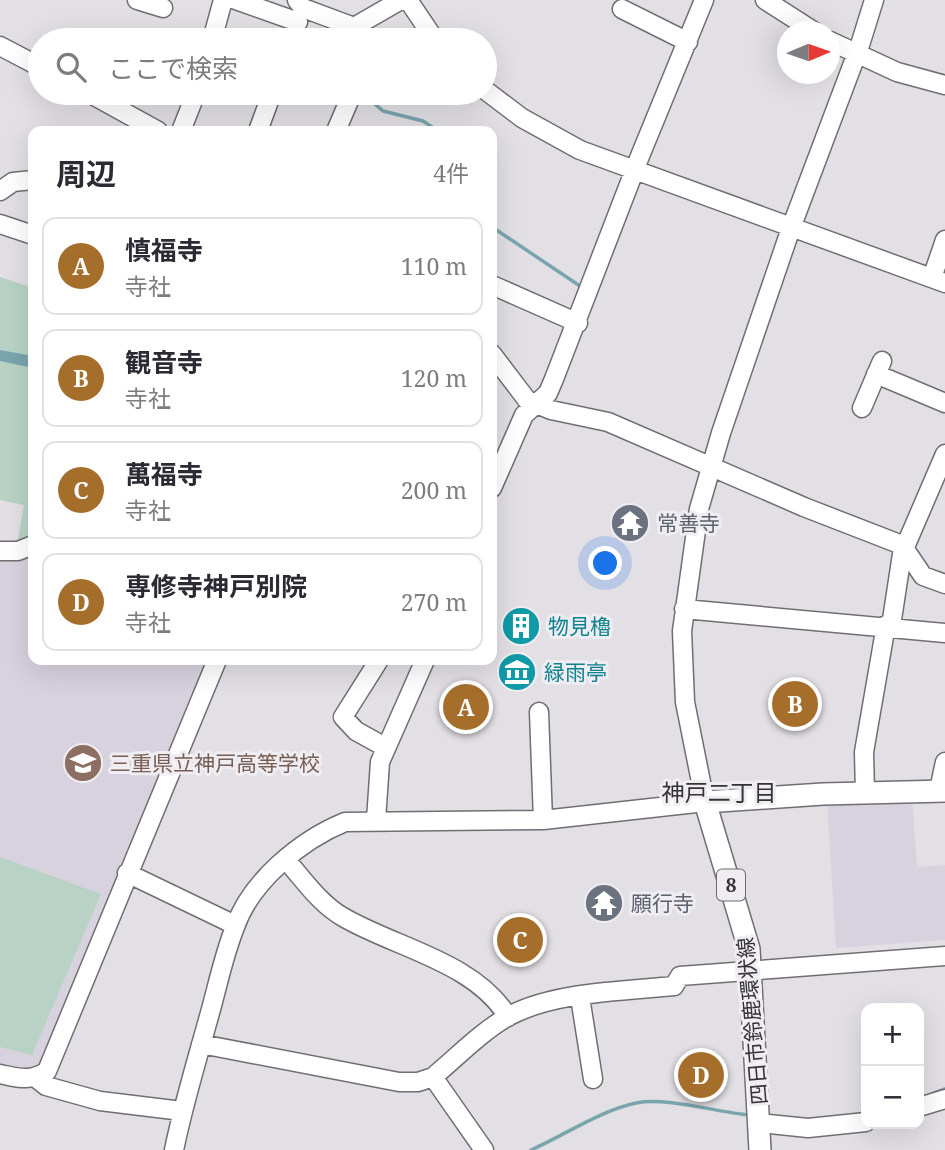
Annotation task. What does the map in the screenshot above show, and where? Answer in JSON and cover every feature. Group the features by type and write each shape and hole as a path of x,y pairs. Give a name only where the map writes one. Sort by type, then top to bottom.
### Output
{"main road":[{"path":"705,802 942,790"},
{"name":"四日市鈴鹿環状線","path":"705,802 741,918 751,970 760,1150"}],"street":[{"path":"137,0 163,8"},
{"path":"215,28 223,0"},
{"path":"236,0 299,10 354,27 401,0"},
{"path":"408,0 427,28"},
{"path":"497,477 524,415 548,393 704,0"},
{"path":"765,0 798,21"},
{"path":"174,1150 182,1111 235,925 251,897 286,860 316,836 339,825 376,820 461,823 543,820 705,802 685,702 684,609 699,509 791,228 873,0"},
{"path":"622,9 688,43"},
{"path":"295,28 299,10"},
{"path":"0,46 28,61"},
{"path":"840,46 897,72 945,85"},
{"path":"497,99 547,134 636,171 938,280 945,240"},
{"path":"110,105 146,126"},
{"path":"183,126 191,105"},
{"path":"260,126 268,105"},
{"path":"338,126 347,105"},
{"path":"0,191 13,182 28,180"},
{"path":"0,224 28,233"},
{"path":"497,287 578,323"},
{"path":"497,361 527,400 608,422 902,545 923,576 945,584"},
{"path":"862,408 879,368 945,403"},
{"path":"865,793 864,752 904,548 945,454"},
{"path":"0,551 18,551 28,547"},
{"path":"684,609 945,633"},
{"path":"36,1078 47,1071 215,665"},
{"path":"376,665 342,717 356,731 385,747"},
{"path":"376,820 378,772 385,747 423,665"},
{"path":"539,712 543,820"},
{"path":"942,790 945,762"},
{"path":"286,860 320,899 341,916 440,962 487,993 508,1017"},
{"path":"127,873 235,925"},
{"path":"201,1044 400,1082 418,1082 433,1077 508,1017 530,1007 580,997 674,986 680,976 945,956"},
{"path":"580,997 593,1079"},
{"path":"0,1074 36,1078 46,1086 100,1101 182,1111"},
{"path":"433,1077 484,1150"},
{"path":"924,1105 945,1099"},
{"path":"760,1118 808,1128 861,1123"}],"shaded area":[{"name":"三重県立神戸高等学校","path":"28,553 28,665 207,665 44,1063 23,1075 0,1070 0,558"},
{"path":"912,796 917,867 945,865 945,940 836,948 827,799"}],"green space":[{"path":"0,277 28,286 28,540 17,545 24,505 0,500"},
{"path":"0,857 101,894 32,1055 0,1047"}],"water":[{"path":"0,350 28,355 28,367 0,361"}],"waterway":[{"path":"376,105 383,111 423,121 430,126"},
{"path":"497,230 583,288"},
{"path":"934,1093 945,1089"},
{"path":"531,1150 595,1117 636,1103 677,1103 749,1115"},
{"path":"855,1115 861,1113"}],"place":[{"name":"常善寺","path":"630,523"},
{"name":"物見櫓","path":"521,626"},
{"name":"緑雨亭","path":"517,672"},
{"name":"観音寺","path":"795,704"},
{"name":"慎福寺","path":"466,707"},
{"name":"三重県立神戸高等学校","path":"83,763"},
{"name":"願行寺","path":"604,903"},
{"name":"萬福寺","path":"520,940"},
{"name":"専修寺神戸別院","path":"701,1075"}],"district":[{"name":"神戸二丁目","path":"719,792"}]}
